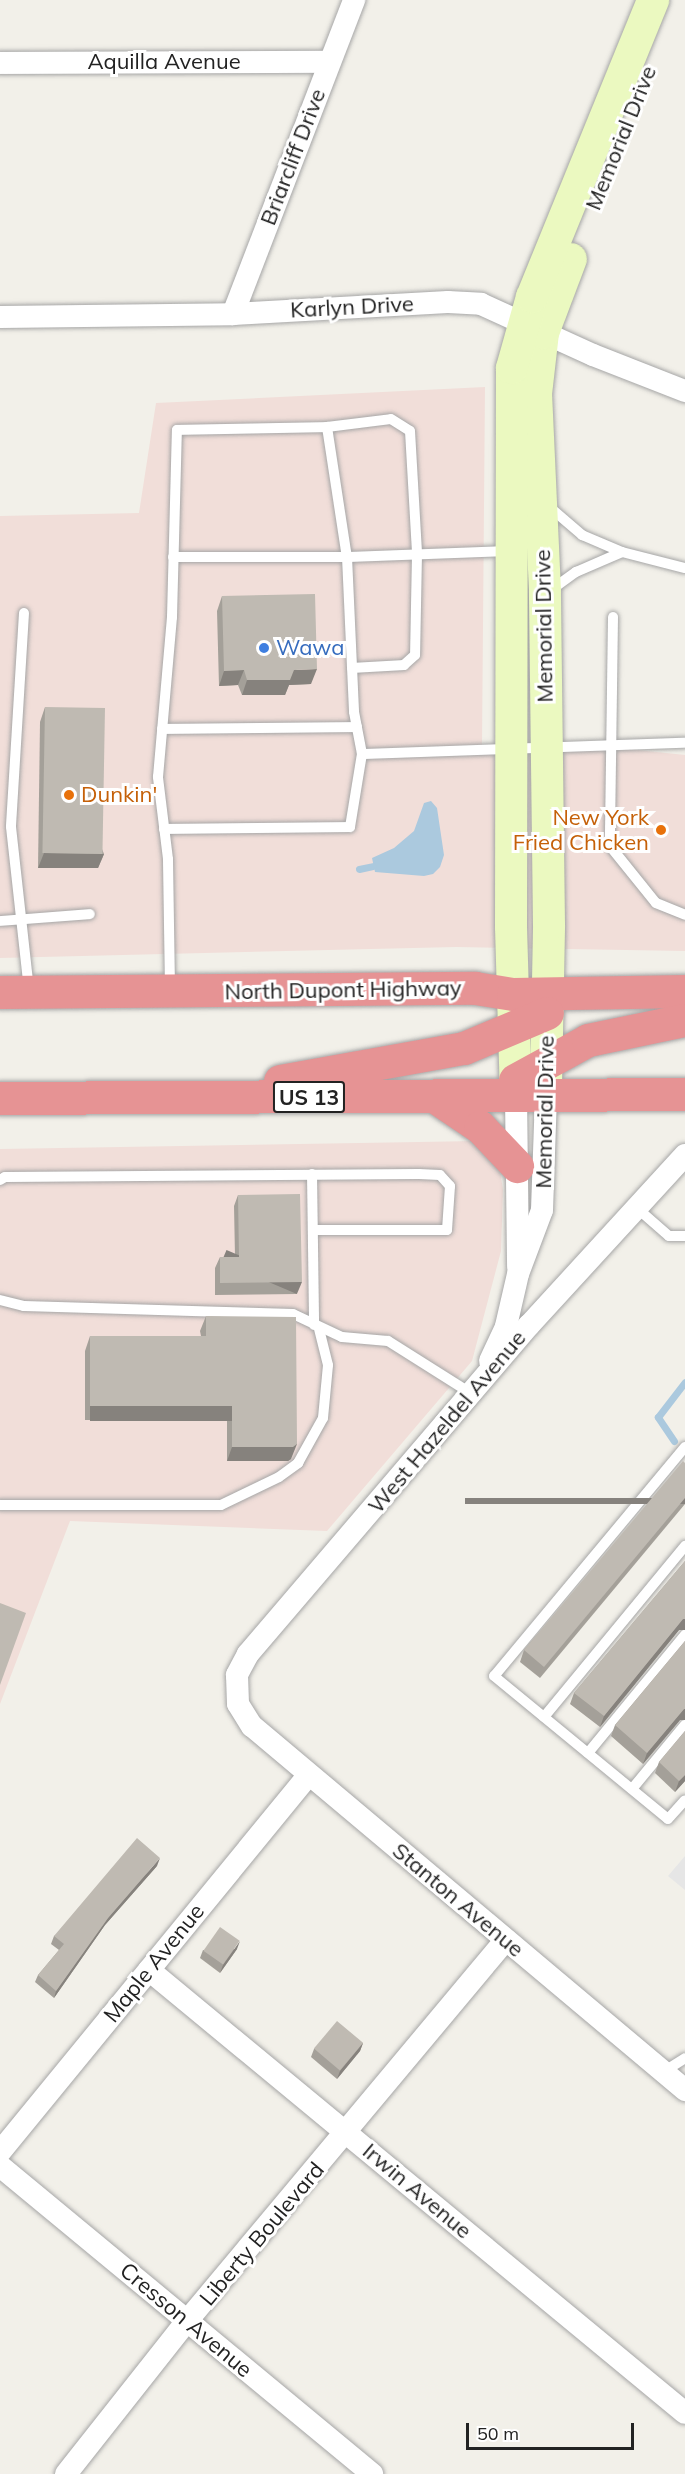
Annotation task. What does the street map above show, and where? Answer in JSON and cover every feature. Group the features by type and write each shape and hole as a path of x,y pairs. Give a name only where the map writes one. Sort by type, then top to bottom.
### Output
{"highway":[{"name":"North Dupont Highway","path":"14,992 475,988 547,1002 685,992"},
{"path":"184,1097 464,1048 514,1029 547,1002"},
{"path":"526,1090 546,1062 588,1040 685,1020"},
{"name":"US 13","path":"0,1098 434,1096 526,1090 685,1094"},
{"path":"434,1096 480,1127 517,1166"},
{"path":"0,1122 103,1098"}],"street":[{"name":"Briarcliff Drive","path":"233,314 354,0"},
{"name":"Memorial Drive","path":"475,1390 506,1326 518,1274 542,1210 526,1090 514,1029 513,994 511,747 527,550 540,499 533,327 653,0"},
{"name":"Memorial Drive","path":"546,1062 545,594 527,550 510,390 514,351 533,327 677,0"},
{"name":"Aquilla Avenue","path":"0,63 329,62"},
{"name":"Karlyn Drive","path":"0,316 233,314 448,302 481,303 685,391"},
{"name":"Memorial Drive","path":"518,1274 517,1166 526,1090"},
{"name":"West Hazeldel Avenue","path":"238,1704 237,1675 248,1654 530,1325 685,1155"},
{"name":"Stanton Avenue","path":"238,1704 252,1726 685,2090"},
{"name":"Maple Avenue","path":"0,2152 309,1774"},
{"name":"Liberty Boulevard","path":"66,2474 188,2321 347,2134 506,1940"},
{"name":"Irwin Avenue","path":"149,1970 685,2413"},
{"name":"Cresson Avenue","path":"0,2166 372,2474"}],"lane":[{"path":"170,992 164,829 158,777 172,617 177,430 327,427 391,419 410,431 417,554 415,655 404,665 352,668"},
{"path":"164,829 350,827 362,754 357,727 352,668 347,556 327,427"},
{"path":"540,499 582,535 622,552 685,568"},
{"path":"173,557 347,556 527,550"},
{"path":"545,594 576,572 622,552"},
{"path":"14,992 21,919 11,827 24,613"},
{"path":"613,617 610,846 656,903 685,915"},
{"path":"162,729 357,727"},
{"path":"362,754 511,747 685,743"},
{"path":"0,921 90,914"},
{"path":"0,1505 221,1505 279,1477 298,1463 323,1418 328,1365 316,1326 312,1174"},
{"path":"0,1180 5,1177 440,1175 450,1186 447,1230 314,1230"},
{"path":"638,1209 669,1236 685,1236"},
{"path":"0,1300 24,1306 293,1314 342,1337 388,1341 475,1390"},
{"path":"684,1450 494,1676 668,1819 685,1800"},
{"path":"544,1717 685,1546"},
{"path":"588,1753 685,1635"},
{"path":"632,1790 685,1725"},
{"path":"663,2072 685,2058"}],"shaded area":[{"path":"485,387 482,745 572,743 685,755 685,951 456,947 0,958 0,516 139,513 156,403"},
{"path":"478,1141 499,1165 503,1190 501,1251 472,1361 327,1531 70,1521 0,1704 0,1149"},
{"path":"685,1856 685,1890 668,1876"}],"water":[{"path":"431,801 437,808 444,855 440,867 433,874 424,876 375,872 372,858 394,848 414,831 424,803"}],"building":[{"name":"Wawa","path":"315,594 317,669 294,670 290,680 247,680 244,670 224,671 222,596"},
{"name":"Dunkin'","path":"45,707 105,708 102,854 42,853"},
{"path":"300,1194 302,1282 220,1283 220,1257 239,1257 238,1195"},
{"path":"206,1316 296,1317 297,1444 293,1447 232,1447 232,1406 90,1406 90,1336 206,1336"},
{"path":"683,1461 685,1463 685,1498 544,1667 524,1650"},
{"path":"685,1561 685,1619 604,1716 574,1693"},
{"path":"0,1603 26,1613 0,1685"},
{"path":"685,1641 685,1709 647,1753 615,1725"},
{"path":"685,1731 685,1775 679,1781 659,1762"},
{"path":"137,1838 160,1858 108,1918 56,1991 38,1975 64,1944 54,1936"},
{"path":"220,1927 240,1941 223,1965 203,1951"},
{"path":"337,2021 363,2043 340,2070 314,2049"}],"waterway":[{"path":"359,869 373,866"},
{"path":"674,1441 658,1417 685,1382"}],"place":[{"name":"Wawa","path":"264,648"},
{"name":"Dunkin'","path":"69,795"},
{"name":"New York Fried Chicken","path":"661,830"}]}
